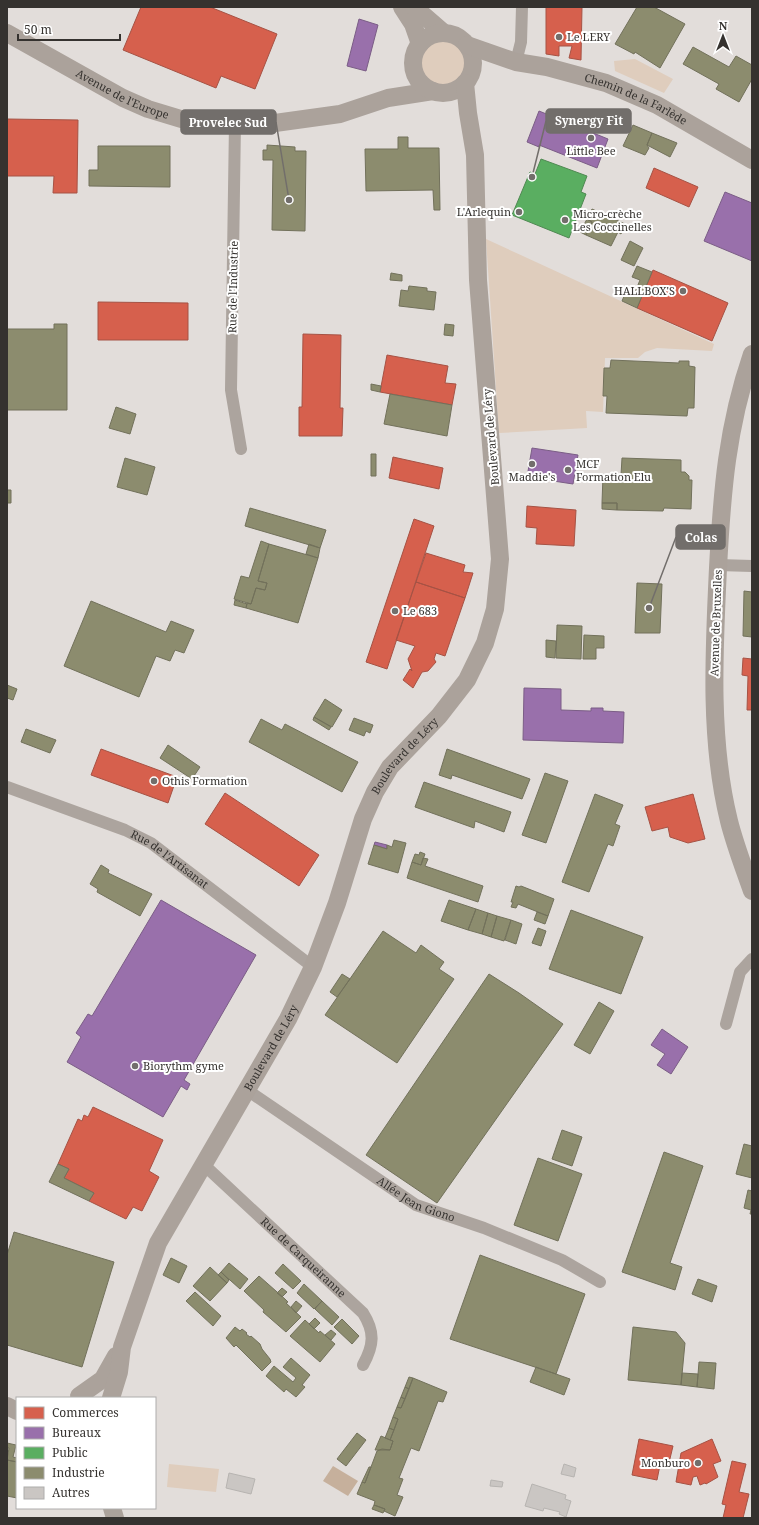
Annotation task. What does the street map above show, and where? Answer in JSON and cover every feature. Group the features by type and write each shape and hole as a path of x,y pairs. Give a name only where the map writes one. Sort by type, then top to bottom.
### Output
{"street":[{"path":"402,7 413,24 420,44"},
{"path":"414,7 444,33"},
{"path":"514,61 521,42 522,7"},
{"name":"Avenue de l'Europe","path":"7,33 123,98 148,109 182,119 235,124 275,123 340,114 388,98 439,92"},
{"path":"439,92 459,88 469,78 473,58 468,45 453,35 444,33 431,36 420,44 416,52 414,70 421,83 439,92 471,127"},
{"name":"Chemin de la Farlède","path":"468,45 514,61 547,67 606,83 657,105 752,160"},
{"name":"Chemin de la Farlède","path":"469,78 500,62 514,61"},
{"name":"Avenue de l'Europe","path":"388,98 402,86 414,70"},
{"name":"Boulevard de Léry","path":"111,1397 119,1372 122,1347 158,1244 288,1019 313,967 337,903 363,819 375,792 390,768 439,716 467,680 485,642 494,609 500,559 478,280 475,155 471,127 469,78"},
{"name":"Rue de l'Industrie","path":"235,124 231,390 241,449"},
{"name":"Avenue de Bruxelles","path":"752,354 741,384 728,443 722,500 718,565 714,691 721,773 729,821 752,890"},
{"path":"718,565 752,566"},
{"name":"Rue de l'Artisanat","path":"7,787 125,830 151,843 313,967"},
{"path":"726,1024 740,972 752,960"},
{"name":"Allée Jean Giono","path":"246,1090 416,1205 484,1228 562,1260 600,1282"},
{"name":"Rue de Carqueiranne","path":"203,1164 363,1313 370,1325 372,1338 369,1354 363,1365"},
{"name":"Boulevard de Léry","path":"78,1397 103,1379 115,1356 122,1347"},
{"path":"7,1405 16,1410"}],"shaded area":[{"path":"437,34 449,34 459,38 468,47 472,57 472,69 464,84 449,92 437,92 427,88 418,79 414,69 414,57 418,47 427,38"},
{"path":"635,59 673,79 664,93 615,71 614,61"},
{"path":"486,239 714,344 712,351 657,348 645,352 638,358 605,358 603,412 586,411 587,428 499,433"},
{"path":"169,1464 219,1469 216,1492 167,1487"},
{"path":"333,1466 358,1481 348,1496 323,1481"}],"building: Commerces":[{"path":"141,7 210,7 277,34 255,89 221,76 216,88 123,50"},
{"path":"546,7 582,7 581,60 569,58 572,46 559,46 559,56 546,54"},
{"path":"7,119 78,120 77,193 53,193 54,176 7,176"},
{"path":"654,168 698,187 689,207 646,188"},
{"path":"653,270 728,303 712,341 637,308"},
{"path":"98,302 188,303 188,340 98,340"},
{"path":"303,334 341,335 340,408 343,408 342,436 299,436 299,407 302,407"},
{"path":"387,355 448,366 445,383 456,384 452,405 380,392"},
{"path":"393,457 443,468 439,489 389,478"},
{"path":"527,506 576,510 574,546 536,544 537,528 526,527"},
{"name":"Le 683","path":"414,519 434,526 387,669 366,662"},
{"path":"426,553 465,565 463,572 473,573 465,598 416,582"},
{"path":"416,582 465,598 445,656 436,653 434,659 436,662 428,671 422,672 413,688 403,680 410,669 412,671 408,659 415,646 396,640"},
{"path":"743,658 752,659 752,710 747,710 748,676 742,675"},
{"path":"101,749 177,777 168,803 91,775"},
{"path":"225,793 319,855 299,886 205,824"},
{"path":"693,794 705,839 688,843 670,837 668,827 652,831 645,807"},
{"path":"93,1107 163,1140 149,1171 159,1177 142,1211 133,1207 126,1219 89,1201 94,1193 64,1178 69,1169 58,1164 78,1119 82,1121 84,1115 88,1117"},
{"path":"639,1439 673,1446 668,1467 660,1465 657,1480 632,1475"},
{"name":"Monburo","path":"712,1439 721,1461 713,1464 718,1477 706,1484 700,1485 697,1476 693,1477 691,1485 676,1482 681,1453"},
{"path":"732,1461 746,1464 739,1492 749,1494 743,1518 723,1518 726,1505 722,1504"}],"building: Bureaux":[{"path":"359,19 378,25 366,71 347,66"},
{"path":"539,111 608,139 597,168 539,145 539,147 527,142"},
{"path":"725,192 752,203 752,261 704,241"},
{"path":"532,448 578,455 573,484 527,477"},
{"path":"524,688 561,689 561,710 591,711 591,708 603,708 603,711 624,712 623,743 523,740"},
{"path":"375,842 387,845 387,849 374,845"},
{"path":"161,900 256,955 184,1080 190,1084 187,1090 181,1086 163,1117 67,1062 81,1037 76,1033 88,1014 92,1016"},
{"path":"662,1029 688,1047 671,1074 657,1065 665,1054 651,1045"}],"building: Public":[{"path":"541,159 587,176 581,192 586,194 569,238 512,215 530,172 535,174"}],"building: Industrie":[{"path":"637,7 654,7 685,24 660,68 635,52 634,54 615,44"},
{"path":"693,47 729,67 736,56 752,65 752,79 739,102 716,89 719,84 683,64"},
{"path":"633,125 652,133 647,145 649,148 645,155 623,146"},
{"path":"652,133 677,143 670,157 647,145"},
{"path":"398,137 408,137 408,148 439,148 440,210 434,210 433,190 366,191 365,149 398,149"},
{"path":"267,145 295,147 295,151 306,151 305,231 272,230 273,160 263,160 263,150 267,150"},
{"path":"98,146 170,146 170,187 89,186 89,170 98,170"},
{"path":"592,209 625,224 621,234 618,232 611,246 586,235 592,222 587,219"},
{"path":"587,219 592,222 586,235 580,232"},
{"path":"630,241 643,248 634,266 621,260"},
{"path":"637,266 652,272 637,308 622,301 627,289 635,292 640,280 632,277"},
{"path":"391,273 402,275 402,281 390,280"},
{"path":"409,286 427,288 427,291 436,292 434,310 399,306 401,290 408,291"},
{"path":"54,324 67,324 67,410 7,410 7,329 54,329"},
{"path":"445,324 454,325 453,336 444,335"},
{"path":"611,360 679,363 679,361 689,361 689,366 695,367 694,408 688,408 687,416 606,413 607,396 603,396 604,368 610,368"},
{"path":"371,384 381,386 380,392 371,390"},
{"path":"390,394 452,405 447,436 384,424"},
{"path":"116,407 136,414 130,434 109,428"},
{"path":"371,454 376,454 376,476 371,476"},
{"path":"125,458 155,467 147,495 117,487"},
{"path":"622,458 681,460 681,472 685,472 689,476 689,480 692,480 691,509 664,508 663,511 617,510 617,503 602,503 603,475 621,475"},
{"path":"7,490 11,490 11,503 7,503"},
{"path":"602,503 617,503 617,510 602,509"},
{"path":"250,508 326,530 320,548 245,526"},
{"path":"261,541 269,544 258,581 267,583 265,590 256,588 251,604 234,599 241,576 249,578"},
{"path":"269,544 318,558 298,623 246,608 247,603 251,604 256,588 265,590 267,583 258,581"},
{"path":"309,544 320,548 318,558 306,554"},
{"path":"637,583 662,584 660,633 635,633"},
{"path":"744,591 752,592 752,637 743,636"},
{"path":"235,600 247,604 246,608 234,605"},
{"path":"91,601 166,632 171,621 194,630 184,653 175,650 170,661 156,656 139,697 64,666"},
{"path":"557,625 582,626 581,659 556,658"},
{"path":"584,635 604,636 604,648 596,648 596,659 583,659"},
{"path":"546,640 556,641 555,658 546,657"},
{"path":"7,685 17,689 13,700 7,698"},
{"path":"325,699 342,710 332,727 314,717"},
{"path":"314,717 331,727 329,730 313,720"},
{"path":"354,718 373,725 370,733 366,731 364,736 349,730"},
{"path":"261,719 282,730 285,724 358,762 342,792 249,742"},
{"path":"26,729 56,740 50,753 21,742"},
{"path":"168,745 200,767 192,779 160,758"},
{"path":"447,749 530,779 522,799 452,775 451,779 439,775"},
{"path":"545,773 568,781 546,843 522,835"},
{"path":"424,782 511,812 504,832 475,821 474,828 415,807"},
{"path":"595,794 623,805 615,824 620,826 613,846 608,844 589,892 562,882"},
{"path":"394,840 406,843 398,873 368,864 374,845 387,849 387,845 392,847"},
{"path":"420,852 425,854 421,865 412,862 415,854 419,855"},
{"path":"423,858 428,859 425,866 483,886 478,902 407,878 412,862 421,865"},
{"path":"101,865 109,870 108,873 152,894 140,916 97,892 98,889 90,884"},
{"path":"516,886 521,886 554,899 548,916 518,904 516,908 511,907"},
{"path":"449,900 476,909 468,930 441,921"},
{"path":"476,909 488,913 482,934 468,930"},
{"path":"571,910 643,937 621,994 549,969"},
{"path":"537,912 548,916 545,924 534,920"},
{"path":"488,913 497,916 491,937 482,934"},
{"path":"497,916 511,920 504,941 491,937"},
{"path":"511,920 522,924 516,944 505,940"},
{"path":"538,928 546,931 541,946 532,943"},
{"path":"383,931 416,953 421,945 444,962 439,969 454,979 397,1063 325,1015"},
{"path":"342,974 350,979 337,997 330,992"},
{"path":"489,974 563,1024 437,1203 366,1155"},
{"path":"599,1002 614,1011 590,1054 574,1045"},
{"path":"562,1130 582,1137 572,1166 552,1159"},
{"path":"744,1144 752,1146 752,1178 736,1174"},
{"path":"664,1152 703,1166 670,1263 682,1267 675,1290 622,1272"},
{"path":"538,1158 582,1174 558,1241 514,1225"},
{"path":"58,1164 69,1169 64,1178 94,1193 89,1201 49,1182"},
{"path":"748,1190 752,1191 752,1214 750,1214 751,1210 744,1208"},
{"path":"14,1232 114,1262 82,1367 7,1345 7,1255"},
{"path":"480,1255 585,1294 556,1374 450,1339"},
{"path":"171,1258 187,1266 179,1283 163,1275"},
{"path":"229,1263 248,1279 240,1289 221,1272"},
{"path":"283,1264 301,1281 293,1289 275,1273"},
{"path":"210,1267 227,1283 210,1301 193,1286"},
{"path":"221,1272 229,1280 227,1283 218,1275"},
{"path":"259,1276 285,1299 288,1302 286,1303 301,1317 286,1332 263,1312 264,1310 244,1291"},
{"path":"698,1279 717,1286 712,1302 692,1294"},
{"path":"304,1284 322,1301 314,1309 297,1293"},
{"path":"282,1288 287,1292 282,1297 277,1293"},
{"path":"195,1292 221,1316 213,1326 186,1301"},
{"path":"296,1301 302,1306 296,1313 291,1307"},
{"path":"322,1301 339,1317 332,1325 315,1309"},
{"path":"315,1318 320,1323 314,1329 309,1324"},
{"path":"342,1319 359,1336 352,1344 334,1327"},
{"path":"305,1320 319,1333 320,1331 335,1344 320,1362 290,1336"},
{"path":"235,1327 240,1331 242,1329 247,1333 246,1334 250,1337 251,1336 260,1344 270,1359 271,1362 262,1371 236,1345 234,1347 226,1338"},
{"path":"633,1327 676,1332 685,1343 681,1385 628,1380"},
{"path":"331,1330 336,1334 331,1340 325,1335"},
{"path":"291,1358 310,1375 302,1385 305,1387 296,1397 286,1389 284,1392 266,1376 274,1366 293,1382 296,1378 283,1367"},
{"path":"699,1362 716,1363 714,1389 697,1387"},
{"path":"536,1367 570,1379 564,1395 530,1382"},
{"path":"682,1373 698,1374 697,1387 681,1385"},
{"path":"409,1377 413,1378 409,1389 405,1387"},
{"path":"413,1378 447,1392 443,1402 438,1401 419,1451 411,1448 399,1478 403,1479 397,1495 403,1497 395,1516 384,1511 385,1509 374,1505 375,1501 357,1494 362,1482 365,1483 377,1451 382,1449 390,1450 393,1441 390,1440 398,1419 393,1417 397,1407 401,1408"},
{"path":"405,1387 409,1389 405,1399 401,1397"},
{"path":"401,1397 405,1399 401,1408 397,1407"},
{"path":"393,1417 398,1419 394,1430 389,1428"},
{"path":"389,1428 394,1430 390,1440 385,1438"},
{"path":"357,1433 366,1440 346,1466 337,1459"},
{"path":"381,1436 393,1441 390,1450 375,1450"},
{"path":"7,1443 16,1445 13,1457 16,1458 16,1462 7,1460 9,1448 7,1448"},
{"path":"7,1460 16,1462 16,1498 7,1496"},
{"path":"369,1467 371,1467 365,1483 362,1482"},
{"path":"374,1505 385,1509 383,1513 372,1509"}],"building: Autres":[{"path":"564,1464 576,1468 574,1477 561,1474"},
{"path":"229,1473 255,1479 251,1494 226,1488"},
{"path":"491,1480 503,1482 502,1487 490,1486"},
{"path":"532,1484 566,1495 565,1499 571,1501 566,1517 559,1514 560,1512 544,1508 543,1511 525,1506"}],"place":[{"name":"Le LERY","path":"559,37"},
{"name":"Little Bee","path":"591,138"},
{"name":"Synergy Fit","path":"532,177"},
{"name":"Provelec Sud","path":"289,200"},
{"name":"L'Arlequin","path":"519,212"},
{"name":"Micro-crèche Les Coccinelles","path":"565,220"},
{"name":"HALLBOX'S","path":"683,291"},
{"name":"Maddie's","path":"532,464"},
{"name":"MCF Formation Elu","path":"568,470"},
{"name":"Colas","path":"649,608"},
{"name":"Le 683","path":"395,611"},
{"name":"Othis Formation","path":"154,781"},
{"name":"Biorythm gyme","path":"135,1066"},
{"name":"Monburo","path":"698,1463"}]}
